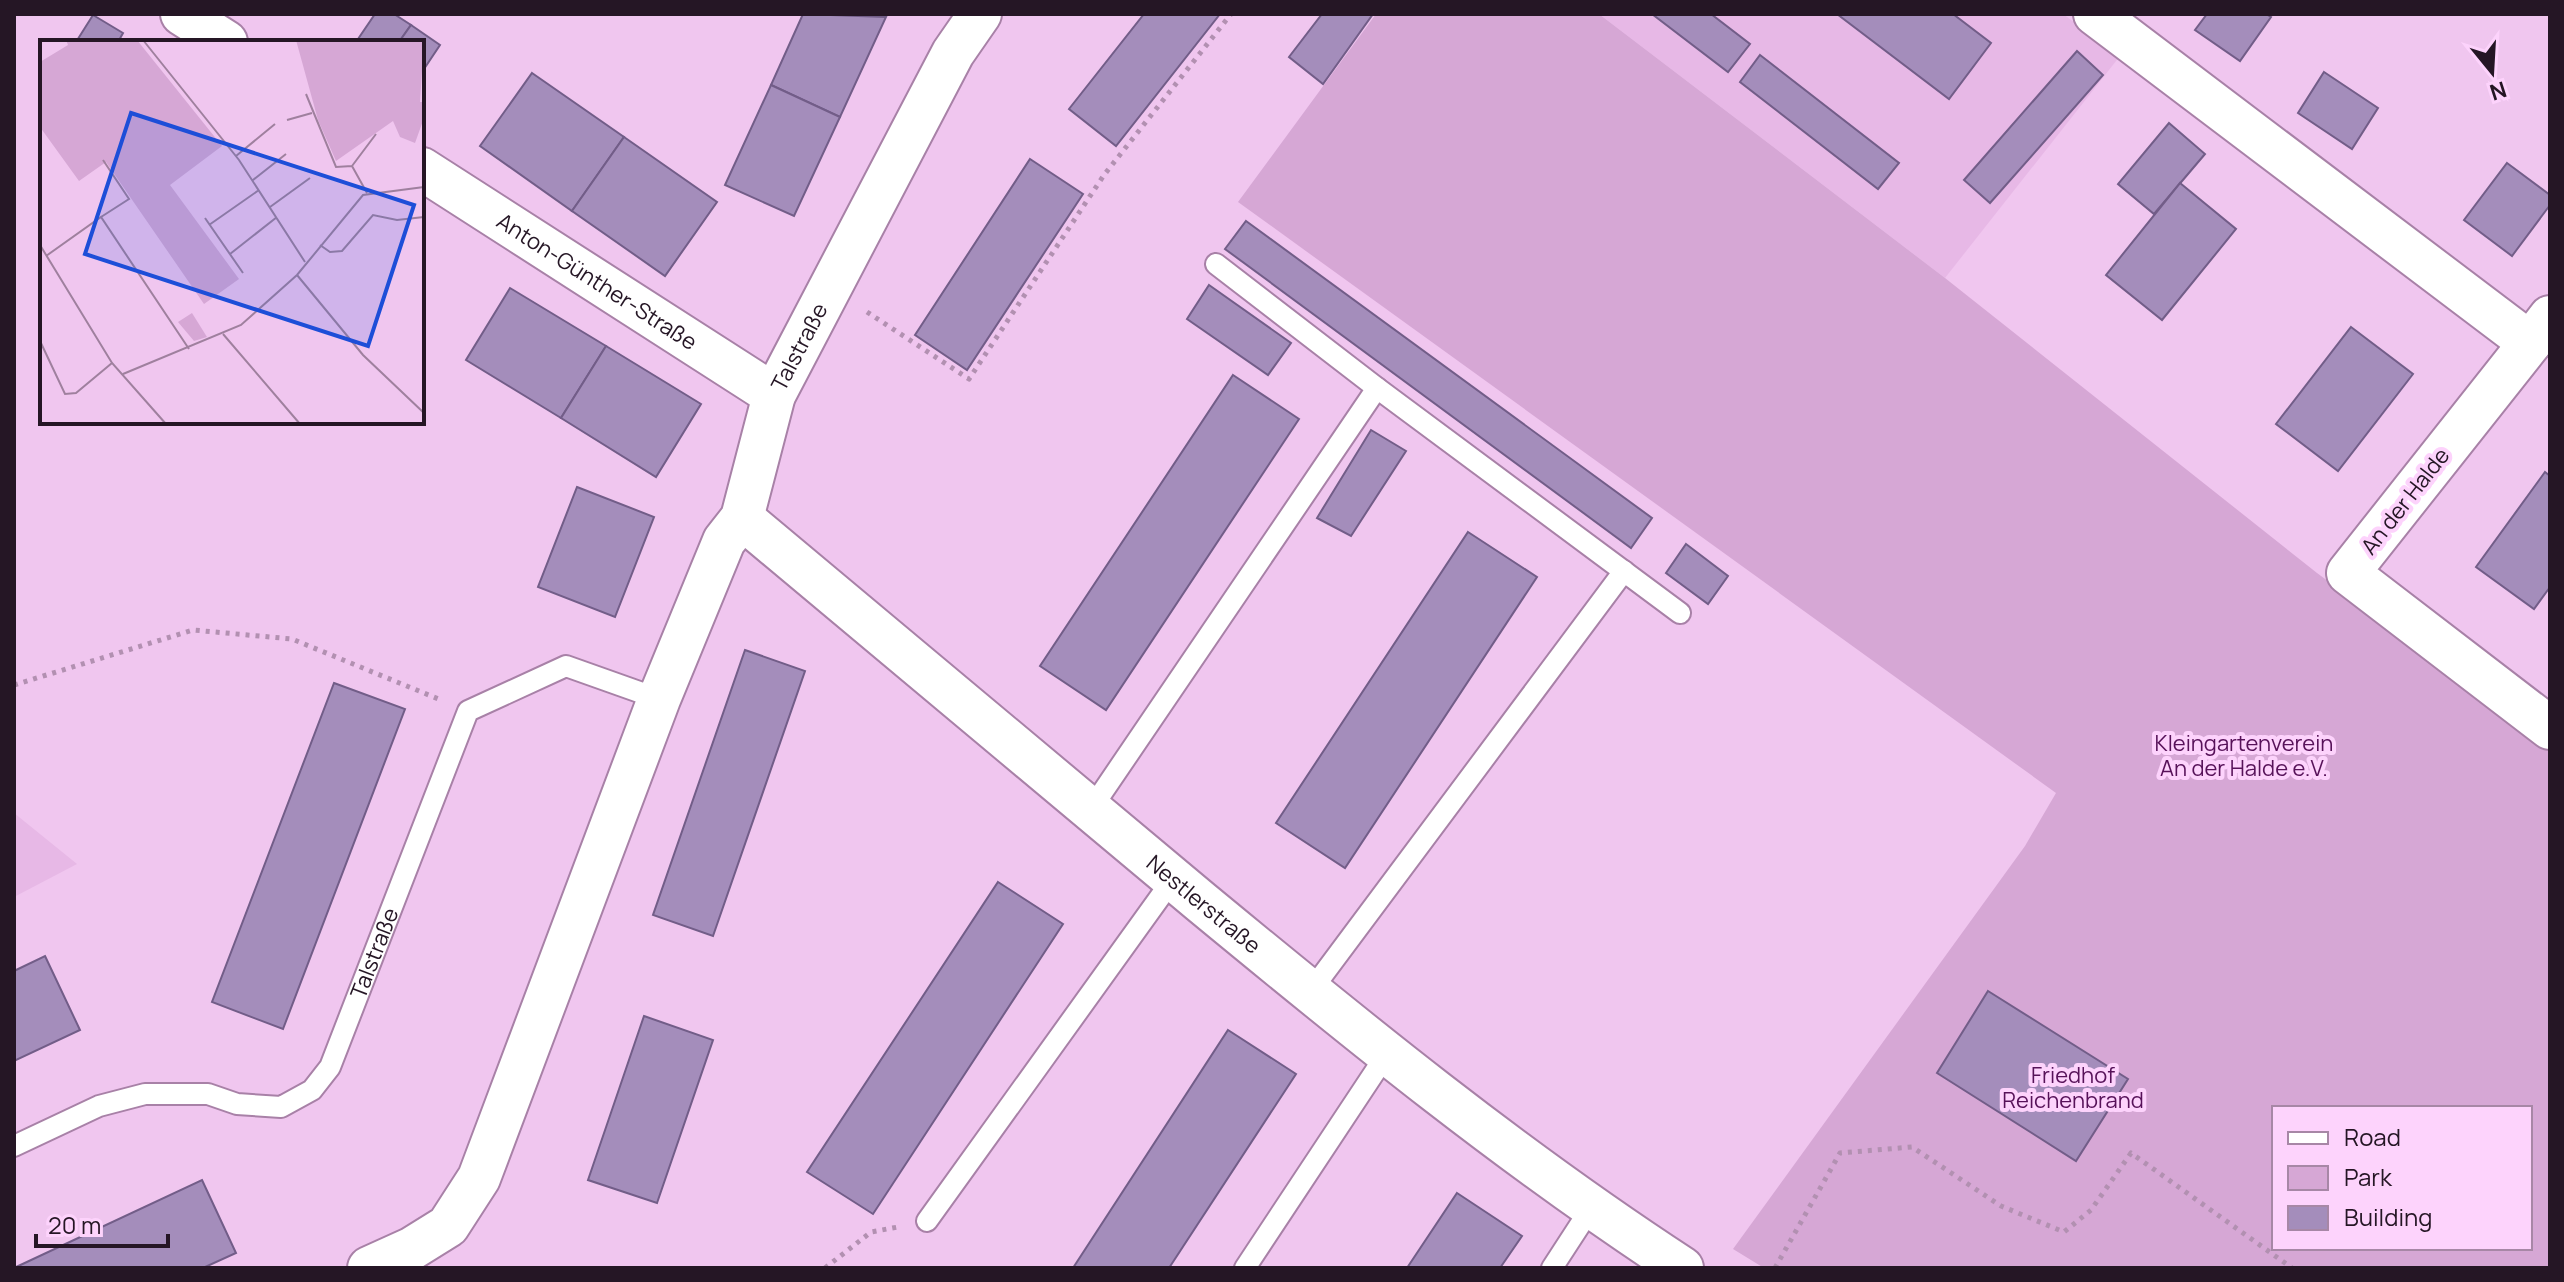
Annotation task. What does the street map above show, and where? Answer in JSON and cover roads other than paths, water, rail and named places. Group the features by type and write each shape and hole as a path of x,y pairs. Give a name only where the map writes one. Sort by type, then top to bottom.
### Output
{"street":[{"path":"182,14 223,40"},
{"name":"Talstraße","path":"369,1268 422,1258 448,1226 479,1178 659,699 724,541 742,518 774,395 953,53 980,14"},
{"name":"An der Halde","path":"2095,14 2540,330 2348,573 2550,728"},
{"name":"Anton-Günther-Straße","path":"424,170 774,395"},
{"name":"Nestlerstraße","path":"742,518 1089,812 1310,992 1591,1208 1682,1268"}],"lane":[{"path":"1216,264 1680,613"},
{"path":"1089,812 1377,388"},
{"path":"1310,992 1624,571"},
{"name":"Talstraße","path":"14,1146 99,1106 145,1094 208,1094 237,1104 281,1107 312,1090 330,1067 468,711 566,666 659,699"},
{"path":"927,1221 1173,879"},
{"path":"1245,1268 1388,1052"},
{"path":"1552,1268 1591,1208"}],"park label":[{"name":"Kleingartenverein An der Halde e.V.","path":"2244,756"},
{"name":"Friedhof Reichenbrand","path":"2073,1088"}]}
